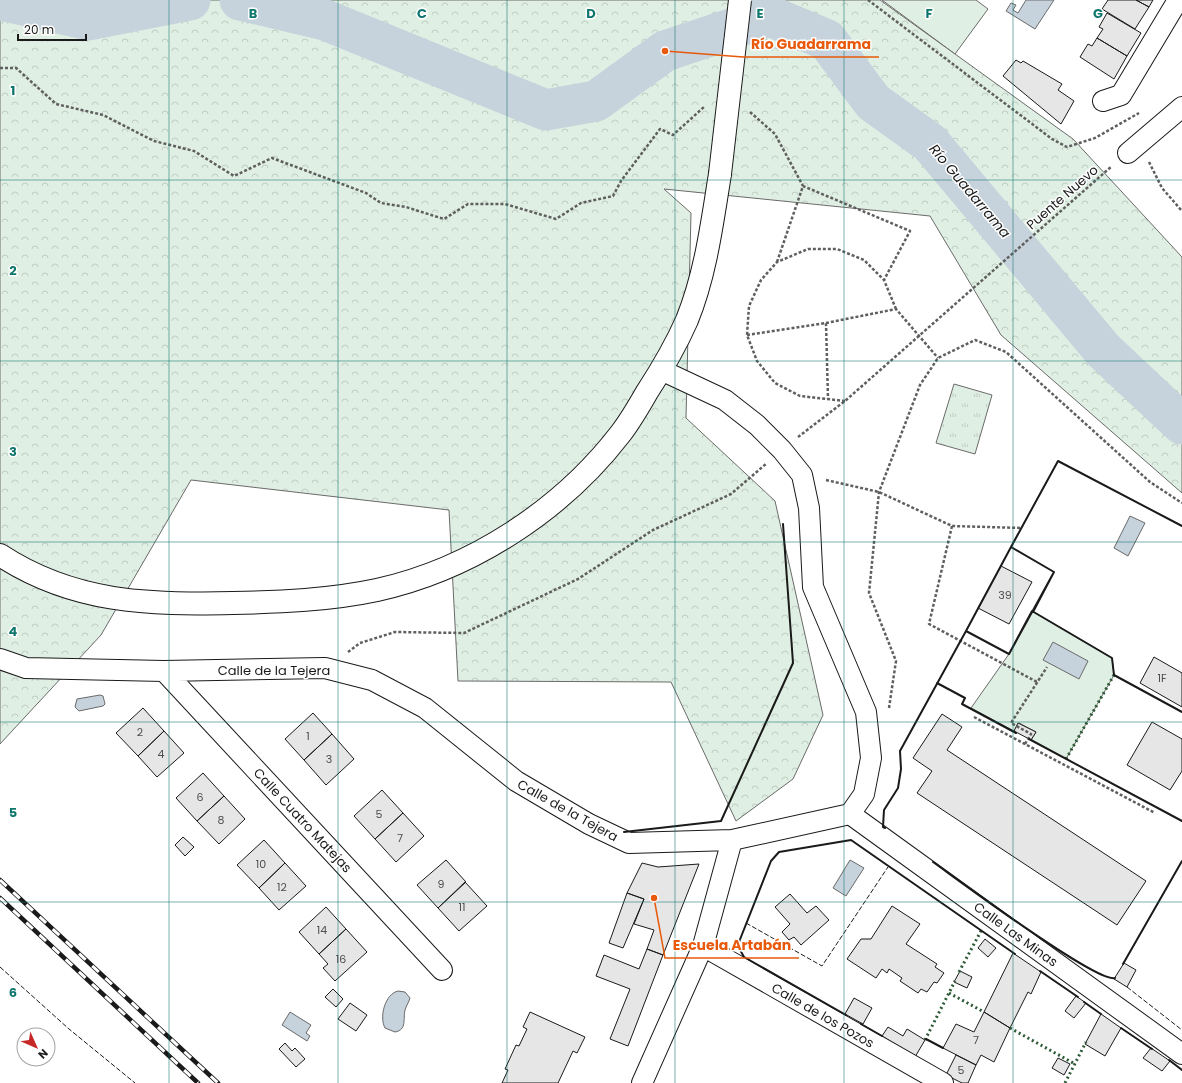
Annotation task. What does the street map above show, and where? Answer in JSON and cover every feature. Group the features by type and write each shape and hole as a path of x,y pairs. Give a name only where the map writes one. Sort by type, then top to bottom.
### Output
{"main road":[{"path":"0,555 27,570 74,590 134,601 203,604 296,601 378,590 416,578 468,557 508,534 545,510 597,461 622,432 661,370 686,320 704,267 720,174 740,0"}],"street":[{"path":"1103,101 1121,96 1178,0"},
{"path":"1135,147 1182,107"},
{"path":"661,370 725,400 757,424 782,450 802,475 809,508 813,587 866,712 871,758 864,794 850,814"},
{"name":"Calle de la Tejera","path":"0,659 26,668 164,671 325,668 372,680 425,708 516,781 589,824 629,843 732,840 850,814"},
{"name":"Calle Cuatro Matejas","path":"164,671 442,970"},
{"name":"Calle Las Minas","path":"850,814 1182,1054"},
{"path":"642,1083 703,946 732,840"},
{"name":"Calle de los Pozos","path":"703,946 943,1083"}],"path":[{"path":"868,0 1052,139 1067,147 1095,138 1145,110"},
{"path":"0,68 16,68 56,104 103,115 154,141 194,151 234,176 272,158 366,193 381,203 406,207 444,218 468,204 505,204 556,219 581,203 613,196 621,181 660,129 673,134 704,106 712,107"},
{"path":"748,110 775,134 803,186 910,232 884,280"},
{"path":"1135,147 1151,169 1162,188 1182,211"},
{"name":"Puente Nuevo","path":"325,668 360,643 395,632 464,634 578,579 653,530 732,494 782,450 845,401 918,335 1135,147"},
{"path":"803,186 777,262 761,280 749,306 747,335 756,362 775,383 800,396 845,401"},
{"path":"777,262 808,249 837,250 864,260 884,280 896,309 938,358"},
{"path":"747,335 826,323 896,309"},
{"path":"826,323 828,399"},
{"path":"888,712 896,661 869,593 879,492 920,385 938,358 975,340 1006,352 1150,482 1182,503"},
{"path":"802,475 879,492 952,526 1022,528"},
{"path":"952,526 929,624 1037,682"},
{"path":"1025,744 1031,734 1011,723 1046,667"},
{"path":"974,717 1155,813"}],"green space":[{"path":"0,0 880,0 1073,139 1182,257 1182,493 1001,335 930,216 664,189 691,213 686,418 775,501 823,715 793,779 736,821 671,682 458,681 449,510 191,480 101,635 0,744"},
{"path":"882,0 976,0 988,9 955,54"},
{"path":"954,384 992,395 975,454 936,443"},
{"path":"1032,611 1112,658 1114,675 1066,759 1031,740 1036,732 1019,723 1014,731 971,708 1009,654"}],"shaded area":[{"path":"1026,0 1054,0 1035,29 1006,11 1011,3 1016,5 1013,10 1018,13"},
{"path":"1130,516 1145,523 1128,556 1114,548"},
{"path":"1053,642 1088,661 1079,679 1043,660"},
{"path":"100,695 103,696 105,704 103,706 79,711 75,707 77,699"},
{"path":"850,860 864,868 846,896 833,888"},
{"path":"398,991 405,992 410,998 405,1010 403,1027 399,1031 395,1032 385,1028 383,1023 383,1012 384,1006 390,996"},
{"path":"290,1012 311,1025 306,1033 310,1036 307,1041 282,1025"}],"building":[{"path":"1108,0 1136,0 1149,7 1135,29 1102,9"},
{"path":"1136,0 1153,0 1149,7"},
{"path":"1107,13 1141,33 1127,56 1097,38 1103,29 1099,27"},
{"path":"1097,38 1127,56 1114,79 1080,57 1088,44 1092,46"},
{"path":"1016,60 1021,63 1023,61 1062,84 1058,90 1074,101 1061,124 1003,76"},
{"path":"1001,566 1032,582 1009,624 978,608"},
{"path":"1154,657 1182,673 1182,707 1140,683"},
{"path":"143,708 164,731 138,756 116,733"},
{"path":"313,713 332,734 304,760 285,739"},
{"path":"942,714 962,727 947,750 1146,881 1117,925 917,793 932,771 913,758"},
{"path":"1152,722 1182,739 1182,771 1170,790 1127,765"},
{"path":"1018,723 1036,732 1031,740 1014,731"},
{"path":"164,731 184,753 157,777 138,756"},
{"path":"332,734 354,759 326,785 304,760"},
{"path":"203,773 224,796 197,821 176,798"},
{"path":"382,790 403,813 375,839 354,816"},
{"path":"224,796 245,819 219,844 197,821"},
{"path":"403,813 424,836 396,862 375,839"},
{"path":"183,837 194,847 185,856 175,845"},
{"path":"264,840 285,863 259,888 237,865"},
{"path":"446,860 466,882 438,908 417,885"},
{"path":"285,863 306,886 279,910 259,888"},
{"path":"642,863 658,867 699,864 663,955 647,949 654,930 634,924 644,899 627,893"},
{"path":"465,882 487,906 459,931 438,908"},
{"path":"627,893 644,899 623,948 609,943"},
{"path":"790,894 807,913 816,906 829,920 801,945 794,937 789,940 782,932 790,924 775,907"},
{"path":"892,906 920,924 906,944 937,964 935,967 944,973 937,983 934,982 927,992 921,989 918,993 900,981 902,978 889,969 887,973 882,969 876,978 847,959 861,939 871,939"},
{"path":"326,907 346,929 319,954 299,932"},
{"path":"346,929 367,952 335,981 323,968 328,964 319,954"},
{"path":"985,939 996,948 988,957 978,948"},
{"path":"647,949 663,955 628,1046 610,1039 630,989 596,976 604,955 639,969"},
{"path":"1013,953 1041,972 1031,994 1028,992 1010,1028 984,1012"},
{"path":"1124,963 1136,970 1127,987 1114,979"},
{"path":"960,971 972,977 967,988 954,982"},
{"path":"333,989 343,999 336,1007 325,997"},
{"path":"1076,996 1086,1003 1074,1018 1065,1011"},
{"path":"854,998 872,1008 863,1024 845,1014"},
{"path":"350,1003 367,1015 356,1031 338,1019"},
{"path":"530,1012 585,1037 577,1053 573,1051 558,1083 502,1083 508,1070 505,1069 516,1045 519,1046 527,1029 523,1027"},
{"path":"984,1012 1010,1028 994,1062 981,1055 976,1065 943,1048 956,1024 974,1032"},
{"path":"1101,1014 1121,1028 1105,1056 1085,1044"},
{"path":"888,1027 903,1036 907,1029 925,1040 915,1057 882,1036"},
{"path":"285,1043 292,1051 295,1048 305,1059 296,1067 279,1049"},
{"path":"1151,1048 1170,1061 1162,1071 1143,1058"},
{"path":"956,1055 976,1065 968,1083 962,1083 946,1075"},
{"path":"1058,1058 1070,1064 1064,1075 1052,1068"}],"waterway":[{"name":"Río Guadarrama","path":"1,0 89,20 190,0"},
{"name":"Río Guadarrama","path":"240,0 325,20 546,110 596,101 665,51 770,16 827,40 873,102 930,143 1103,350 1182,424"}],"railway":[{"path":"0,880 218,1083"},
{"path":"0,898 198,1083"}],"hedge":[{"path":"1066,759 1114,675"},
{"path":"959,972 981,931"},
{"path":"925,1040 955,981"},
{"path":"949,993 984,1012"},
{"path":"1010,1028 1075,1064"},
{"path":"1065,1083 1086,1042"}],"fence":[{"path":"746,923 822,966 888,867"},
{"path":"0,967 69,1029 135,1083"},
{"path":"1127,987 1182,1030"}],"wall":[{"path":"1033,612 1054,572 1011,547 1058,461 1182,526"},
{"path":"624,832 721,821 793,663 783,524"},
{"path":"1011,547 1054,572 1009,654 966,631 1011,547"},
{"path":"885,828 883,827 884,810 898,788 901,769 900,751 966,631 1009,654 1032,611 1112,658 1114,675 1182,712"},
{"path":"937,683 965,698 962,704 1016,733"},
{"path":"1029,739 1182,821"},
{"path":"846,1015 744,957 739,948 739,942 771,861 779,852 851,840 1015,954"},
{"path":"1123,964 1182,861"},
{"path":"933,862 1055,948 1103,975 1115,978"},
{"path":"1040,971 1078,997"},
{"path":"1084,1002 1101,1014"},
{"path":"861,1024 882,1036"},
{"path":"1121,1028 1152,1049"},
{"path":"926,1039 943,1048"},
{"path":"1169,1060 1182,1070"}],"place":[{"name":"Río Guadarrama","path":"665,51"},
{"name":"Escuela Artabán","path":"654,898"}]}
